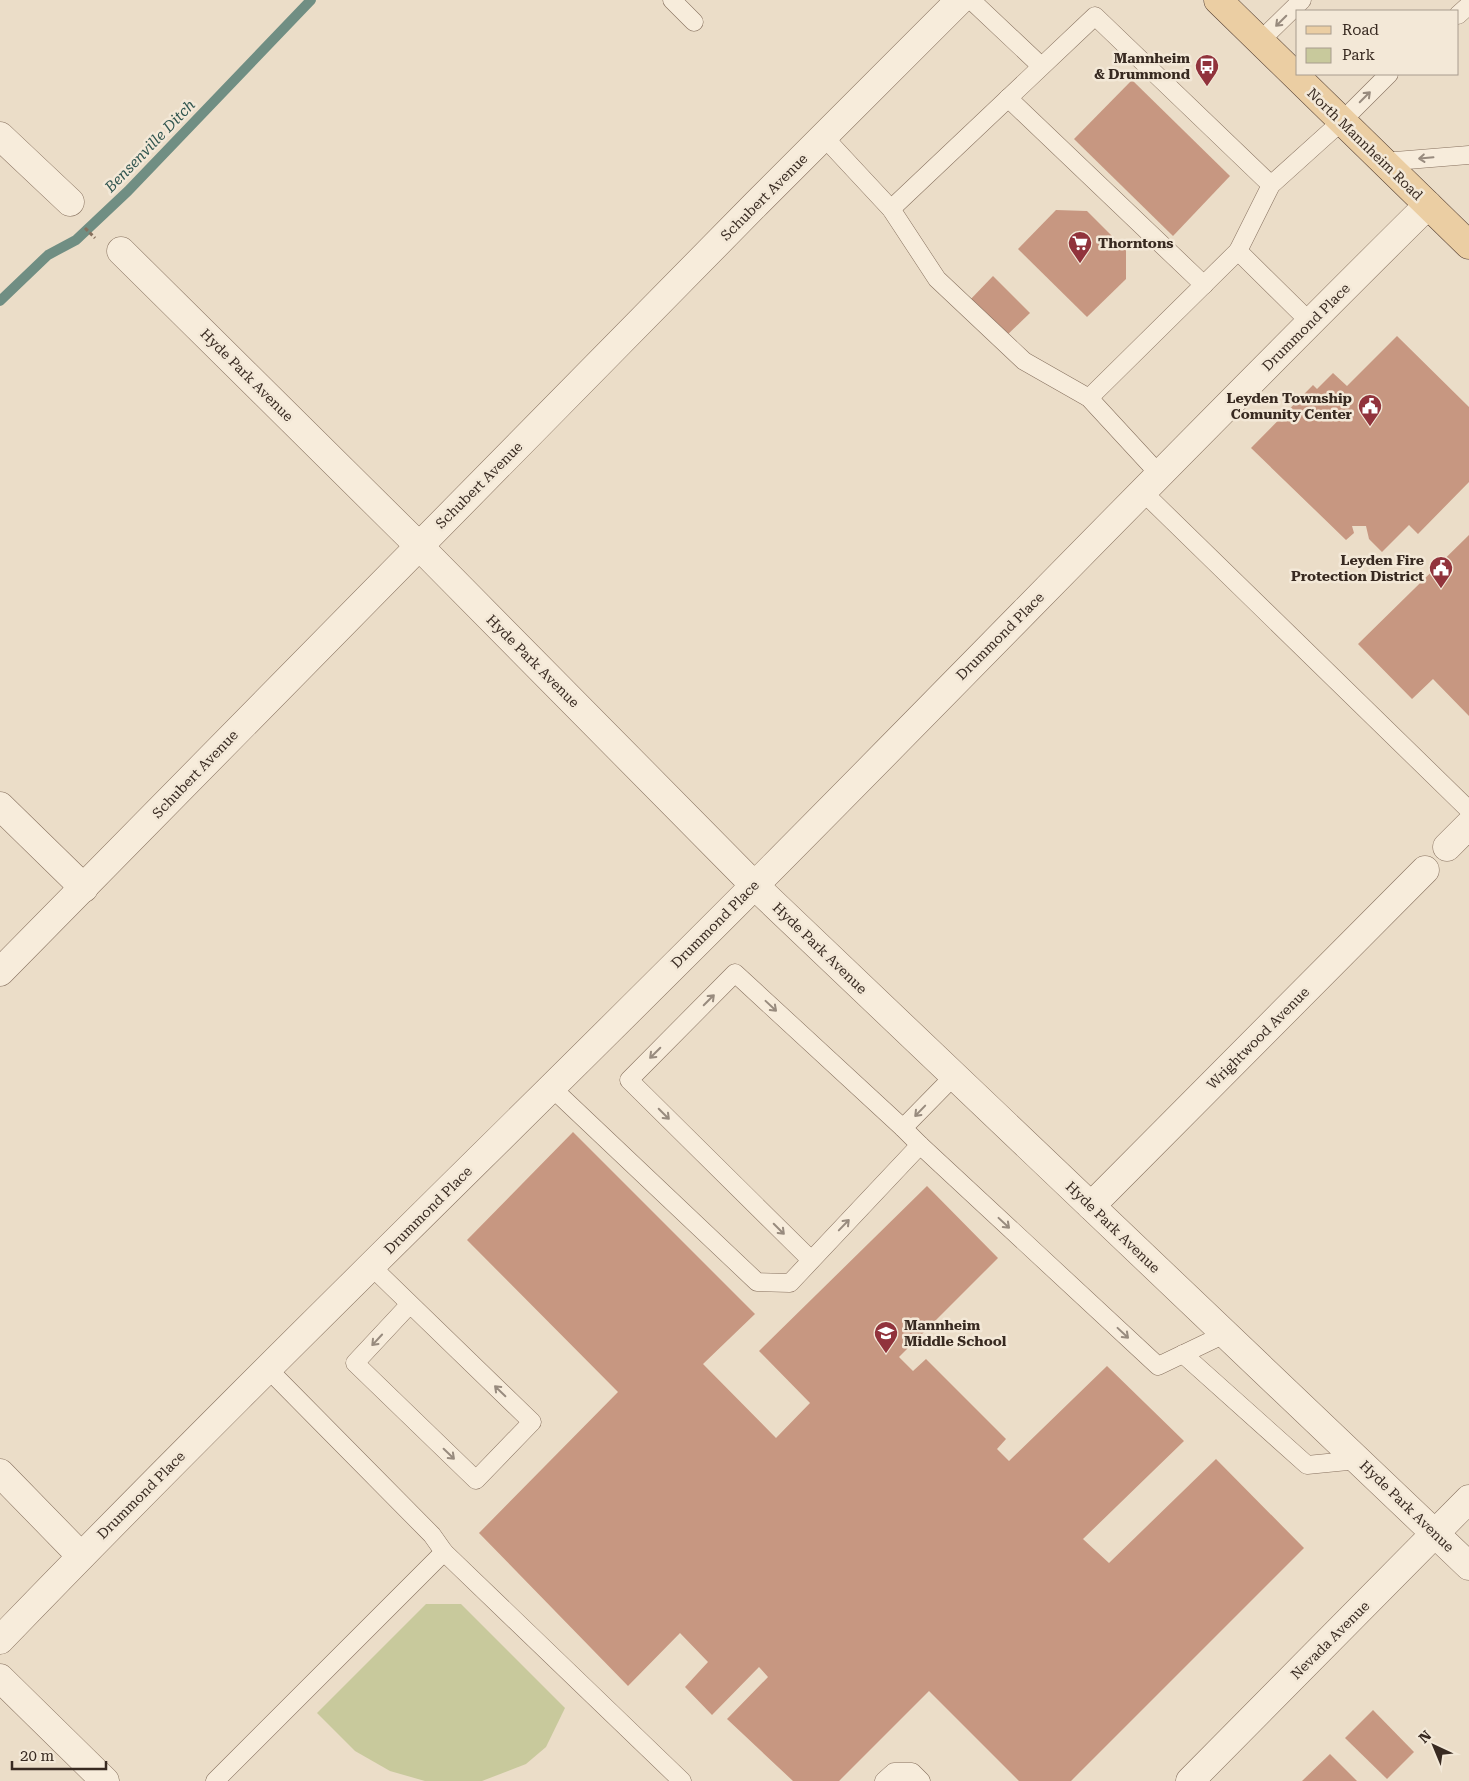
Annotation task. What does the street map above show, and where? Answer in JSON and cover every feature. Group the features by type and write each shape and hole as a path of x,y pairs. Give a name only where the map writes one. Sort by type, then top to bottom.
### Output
{"main road":[{"name":"North Mannheim Road","path":"1218,0 1469,245"}],"street":[{"name":"Schubert Avenue","path":"0,972 960,0"},
{"path":"0,136 75,212"},
{"name":"Drummond Place","path":"0,1640 81,1556 754,885 1428,205"},
{"name":"Hyde Park Avenue","path":"110,246 420,546 754,885 1469,1566"},
{"path":"0,806 84,888"},
{"path":"1447,847 1469,825"},
{"name":"Wrightwood Avenue","path":"1091,1206 1425,870"},
{"path":"0,1473 81,1556"},
{"name":"Nevada Avenue","path":"1190,1781 1469,1499"},
{"path":"0,1678 105,1781"}],"lane":[{"path":"672,0 694,22"},
{"path":"971,0 1041,66"},
{"path":"1260,41 1302,0"},
{"path":"1459,14 1469,5"},
{"path":"892,209 1095,16 1271,185"},
{"path":"1089,398 1238,251 1271,185 1342,121 1388,75"},
{"path":"1008,98 1204,285"},
{"path":"824,137 892,209 937,279 1024,361 1089,398 1151,484 1469,810"},
{"path":"1383,162 1469,155"},
{"path":"1238,251 1311,323"},
{"path":"810,1260 629,1080 736,973 1158,1366 1225,1334"},
{"path":"903,1128 954,1076"},
{"path":"552,1087 757,1282 790,1283 920,1145"},
{"path":"372,1267 532,1422 476,1480 355,1363 410,1304"},
{"path":"1183,1354 1306,1464 1358,1460"},
{"path":"268,1369 432,1535 444,1552 682,1781"},
{"path":"215,1781 444,1552"},
{"path":"884,1781 894,1772 912,1772 921,1781"}],"path":[{"path":"75,212 110,246"}],"green space":[{"path":"426,1604 461,1604 565,1708 546,1747 526,1764 482,1781 425,1781 390,1771 355,1751 317,1713"}],"building":[{"name":"Thorntons","path":"1132,80 1230,176 1173,236 1074,139"},
{"name":"Thorntons","path":"1056,210 1087,211 1126,250 1126,279 1087,317 1018,249"},
{"path":"993,276 1030,313 1004,338 968,302"},
{"name":"Leyden Township Comunity Center","path":"1397,336 1469,407 1469,482 1418,534 1409,525 1382,552 1369,539 1366,526 1352,526 1354,533 1346,540 1251,448 1313,385 1317,389 1333,373 1347,386"},
{"name":"Leyden Fire Protection District","path":"1469,535 1469,716 1433,679 1412,699 1358,644"},
{"path":"573,1132 755,1314 703,1364 776,1438 810,1403 759,1351 927,1186 998,1258 899,1357 913,1371 926,1359 1006,1439 997,1449 1009,1461 1107,1366 1184,1441 1083,1539 1109,1563 1216,1459 1304,1548 1071,1781 1019,1781 929,1691 839,1781 793,1781 727,1719 768,1677 759,1667 712,1715 685,1687 708,1662 680,1633 628,1686 479,1533 618,1392 467,1240"},
{"path":"1373,1710 1414,1752 1387,1779 1345,1738"},
{"path":"1330,1754 1357,1781 1302,1781"}],"waterway":[{"name":"Bensenville Ditch","path":"0,301 48,255 76,240 128,191 311,0"}],"place":[{"name":"Mannheim & Drummond","path":"1207,87"},
{"name":"Thorntons","path":"1080,264"},
{"name":"Leyden Township Comunity Center","path":"1370,427"},
{"name":"Leyden Fire Protection District","path":"1441,589"},
{"name":"Mannheim Middle School","path":"886,1354"}]}
